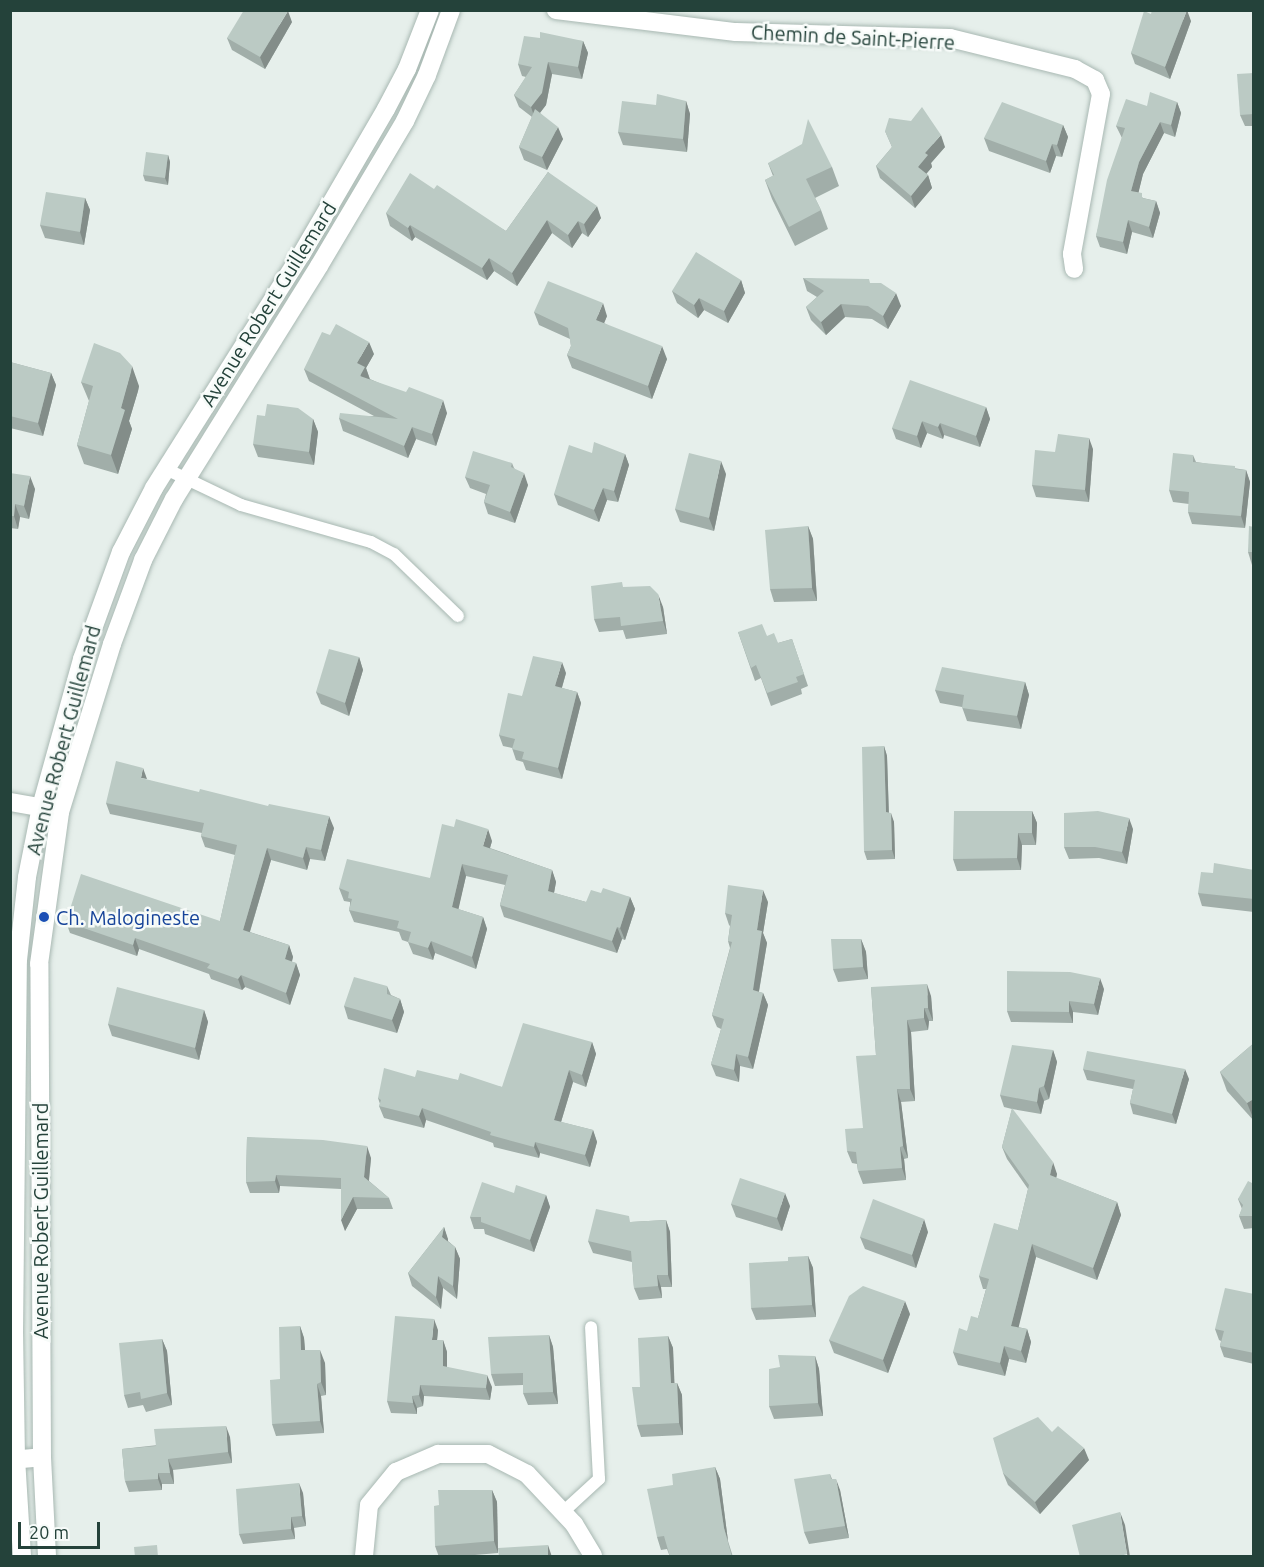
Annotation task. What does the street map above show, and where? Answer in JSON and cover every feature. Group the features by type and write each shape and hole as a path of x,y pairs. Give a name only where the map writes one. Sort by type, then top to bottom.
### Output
{"main road":[{"name":"Avenue Robert Guillemard","path":"22,1557 13,1460 18,960 27,877 40,807 82,659 121,552 166,469 301,255 386,109 407,69 430,10"},
{"name":"Avenue Robert Guillemard","path":"47,1557 42,1457 39,964 60,812 125,605 143,560 187,478 319,266 405,121 427,75 451,10"},
{"name":"Chemin de Saint-Pierre","path":"556,10 736,32 950,38 1075,69 1095,80 1101,94 1072,254 1074,269"},
{"path":"10,801 60,812"},
{"path":"364,1557 369,1505 396,1472 438,1454 488,1454 527,1474 574,1524 593,1557"},
{"path":"13,1460 42,1457"}],"lane":[{"path":"166,469 240,505 371,542 394,554 458,616"},
{"path":"563,1512 599,1479 591,1327"}],"building":[{"path":"244,10 288,11 260,57 227,38"},
{"path":"1152,10 1187,10 1165,67 1131,53 1144,11 1151,14"},
{"path":"540,32 583,41 578,67 548,62 542,93 531,107 514,95 532,67 518,64 524,36 540,38"},
{"path":"1254,73 1254,114 1240,115 1237,74"},
{"path":"1150,92 1177,102 1171,125 1160,122 1139,162 1131,191 1142,193 1142,198 1156,201 1149,227 1128,220 1123,242 1096,236 1107,180 1125,128 1116,126 1126,99 1147,106"},
{"path":"657,94 686,101 683,139 618,132 622,101 656,105"},
{"path":"1002,102 1063,125 1057,145 1052,144 1046,161 984,138"},
{"path":"922,107 941,135 925,153 928,155 918,167 928,175 911,196 876,166 892,147 885,131 889,118 911,121"},
{"path":"535,109 558,127 542,157 519,147"},
{"path":"808,119 832,167 806,179 821,210 789,227 765,180 774,175 768,163 802,144"},
{"path":"146,152 168,155 165,178 143,175"},
{"path":"548,172 597,206 584,224 578,221 568,235 547,220 512,273 489,258 482,268 410,225 408,228 386,213 410,173 434,189 437,185 506,231"},
{"path":"46,192 85,198 80,232 40,225"},
{"path":"696,252 741,280 724,311 699,298 694,305 672,291"},
{"path":"803,278 869,279 870,283 881,283 896,293 883,316 868,306 841,304 821,322 806,307 824,291"},
{"path":"548,281 603,303 596,320 662,346 648,386 567,355 571,346 568,328 534,312"},
{"path":"336,324 369,342 357,363 365,367 360,376 406,392 409,387 443,400 432,434 412,427 404,446 339,418 340,413 398,419 304,369 322,332 330,335"},
{"path":"94,343 120,353 132,366 121,408 125,410 111,455 77,445 93,386 81,382"},
{"path":"10,362 51,373 38,423 10,416"},
{"path":"910,380 986,407 976,436 940,423 938,427 922,421 917,436 892,428"},
{"path":"267,404 298,408 313,419 309,452 253,444 257,415 265,416"},
{"path":"1058,434 1089,438 1085,490 1032,485 1035,450 1055,452"},
{"path":"594,442 625,454 614,491 603,488 594,510 554,494 569,445 592,453"},
{"path":"473,451 512,463 511,467 524,473 510,512 484,502 490,485 465,477"},
{"path":"689,453 721,461 709,518 675,509"},
{"path":"1173,453 1193,455 1193,462 1235,466 1235,469 1246,470 1241,516 1188,512 1189,492 1169,490"},
{"path":"10,473 30,476 24,506 15,504 14,516 10,516"},
{"path":"808,526 812,588 770,589 765,530"},
{"path":"1249,526 1254,527 1254,552 1248,552"},
{"path":"622,582 623,587 650,586 658,594 663,621 621,626 620,617 594,619 591,586"},
{"path":"762,624 767,636 774,633 778,643 792,639 804,674 796,677 798,682 767,693 756,665 751,668 738,632"},
{"path":"329,649 359,657 345,703 316,692"},
{"path":"533,656 562,662 555,686 577,692 558,768 522,759 524,752 512,749 515,739 499,735 508,693 522,696"},
{"path":"942,667 1025,682 1017,716 962,708 964,695 935,690"},
{"path":"884,746 886,812 891,813 892,850 864,851 862,747"},
{"path":"116,761 143,768 141,778 199,792 200,789 268,806 269,804 329,816 321,850 306,847 303,858 267,848 243,930 289,945 285,959 296,963 286,993 241,975 238,979 207,968 210,964 135,938 133,945 66,922 81,874 220,921 237,845 201,836 204,823 106,803"},
{"path":"954,811 1032,811 1032,833 1018,833 1017,858 953,859"},
{"path":"1098,811 1129,818 1122,852 1095,847 1064,847 1064,813"},
{"path":"456,819 488,829 483,846 552,870 548,891 586,902 591,890 601,893 603,888 630,897 620,928 617,927 612,941 500,905 508,875 462,864 452,907 483,917 472,957 431,941 428,948 408,942 411,932 397,928 399,921 349,910 352,899 348,898 349,892 339,888 347,859 430,878 442,824 454,827"},
{"path":"1214,863 1254,870 1254,899 1198,893 1201,872 1213,873"},
{"path":"728,885 763,890 757,930 762,931 753,990 763,993 748,1057 736,1054 734,1070 711,1064 724,1019 712,1015 732,942 728,941 732,915 725,913"},
{"path":"831,939 861,939 863,967 833,969"},
{"path":"1007,971 1070,972 1100,978 1094,1004 1069,1001 1069,1012 1007,1011"},
{"path":"354,977 387,986 387,994 400,999 392,1020 344,1006"},
{"path":"927,984 928,1008 924,1008 924,1018 907,1020 910,1089 897,1089 903,1146 900,1147 902,1168 858,1171 856,1152 847,1151 845,1129 863,1128 856,1056 876,1055 871,987"},
{"path":"117,987 204,1010 195,1048 108,1024"},
{"path":"523,1023 592,1042 582,1075 569,1070 554,1120 593,1130 585,1155 535,1142 534,1147 490,1135 491,1132 422,1108 419,1116 379,1106 381,1100 378,1098 384,1068 415,1077 417,1070 458,1080 460,1073 502,1087"},
{"path":"1254,1043 1254,1102 1252,1100 1247,1103 1220,1072"},
{"path":"1012,1045 1053,1050 1044,1086 1039,1088 1037,1102 1000,1095"},
{"path":"1087,1051 1185,1069 1172,1114 1130,1103 1135,1080 1083,1069"},
{"path":"1012,1108 1053,1162 1050,1175 1117,1202 1093,1268 1032,1244 1011,1326 1027,1329 1021,1351 1004,1346 1000,1363 953,1352 959,1328 967,1331 971,1316 978,1318 989,1279 979,1276 994,1223 1018,1230 1029,1185 1002,1147"},
{"path":"247,1137 323,1140 367,1146 364,1177 389,1198 353,1197 341,1220 341,1178 276,1175 275,1181 246,1182"},
{"path":"740,1178 785,1193 777,1218 731,1204"},
{"path":"1248,1181 1254,1184 1254,1216 1239,1216 1243,1205 1238,1199"},
{"path":"482,1182 514,1193 516,1185 546,1195 530,1240 481,1222 481,1217 470,1217"},
{"path":"873,1199 924,1219 912,1255 860,1237"},
{"path":"596,1209 629,1216 630,1222 666,1220 668,1275 657,1275 658,1286 634,1288 631,1251 588,1241"},
{"path":"444,1227 442,1237 455,1247 453,1286 438,1276 436,1297 408,1273"},
{"path":"808,1256 812,1305 751,1308 749,1263 788,1261 788,1257"},
{"path":"863,1286 905,1301 883,1360 829,1340 849,1296"},
{"path":"1225,1288 1254,1294 1254,1353 1220,1346 1224,1331 1215,1329"},
{"path":"395,1316 434,1319 432,1340 443,1340 443,1366 487,1375 486,1388 420,1385 419,1395 412,1396 413,1403 387,1401"},
{"path":"300,1326 301,1350 320,1350 321,1382 317,1384 320,1421 272,1424 270,1380 280,1379 279,1327"},
{"path":"549,1335 553,1392 523,1393 523,1373 491,1374 488,1337"},
{"path":"668,1336 671,1383 677,1383 679,1423 637,1425 632,1387 640,1387 638,1338"},
{"path":"162,1339 167,1393 141,1399 140,1392 124,1395 119,1343"},
{"path":"778,1355 815,1356 818,1403 769,1406 769,1369 780,1367"},
{"path":"1038,1417 1052,1432 1058,1426 1084,1448 1035,1502 1003,1473 993,1438"},
{"path":"226,1426 228,1452 168,1459 170,1473 158,1473 158,1479 125,1481 122,1449 156,1446 154,1429"},
{"path":"715,1467 724,1528 732,1557 670,1557 664,1536 657,1537 647,1489 673,1485 672,1474"},
{"path":"830,1474 831,1479 836,1479 845,1526 804,1532 794,1479"},
{"path":"299,1483 302,1516 291,1517 291,1529 239,1534 236,1489"},
{"path":"438,1490 492,1490 494,1541 435,1546 434,1506 439,1505"},
{"path":"1120,1512 1127,1554 1117,1557 1080,1557 1072,1525"},
{"path":"157,1545 158,1557 135,1557 134,1547"},
{"path":"548,1545 548,1557 499,1557 498,1548"}],"place":[{"name":"Ch. Malogineste","path":"44,917"}]}
